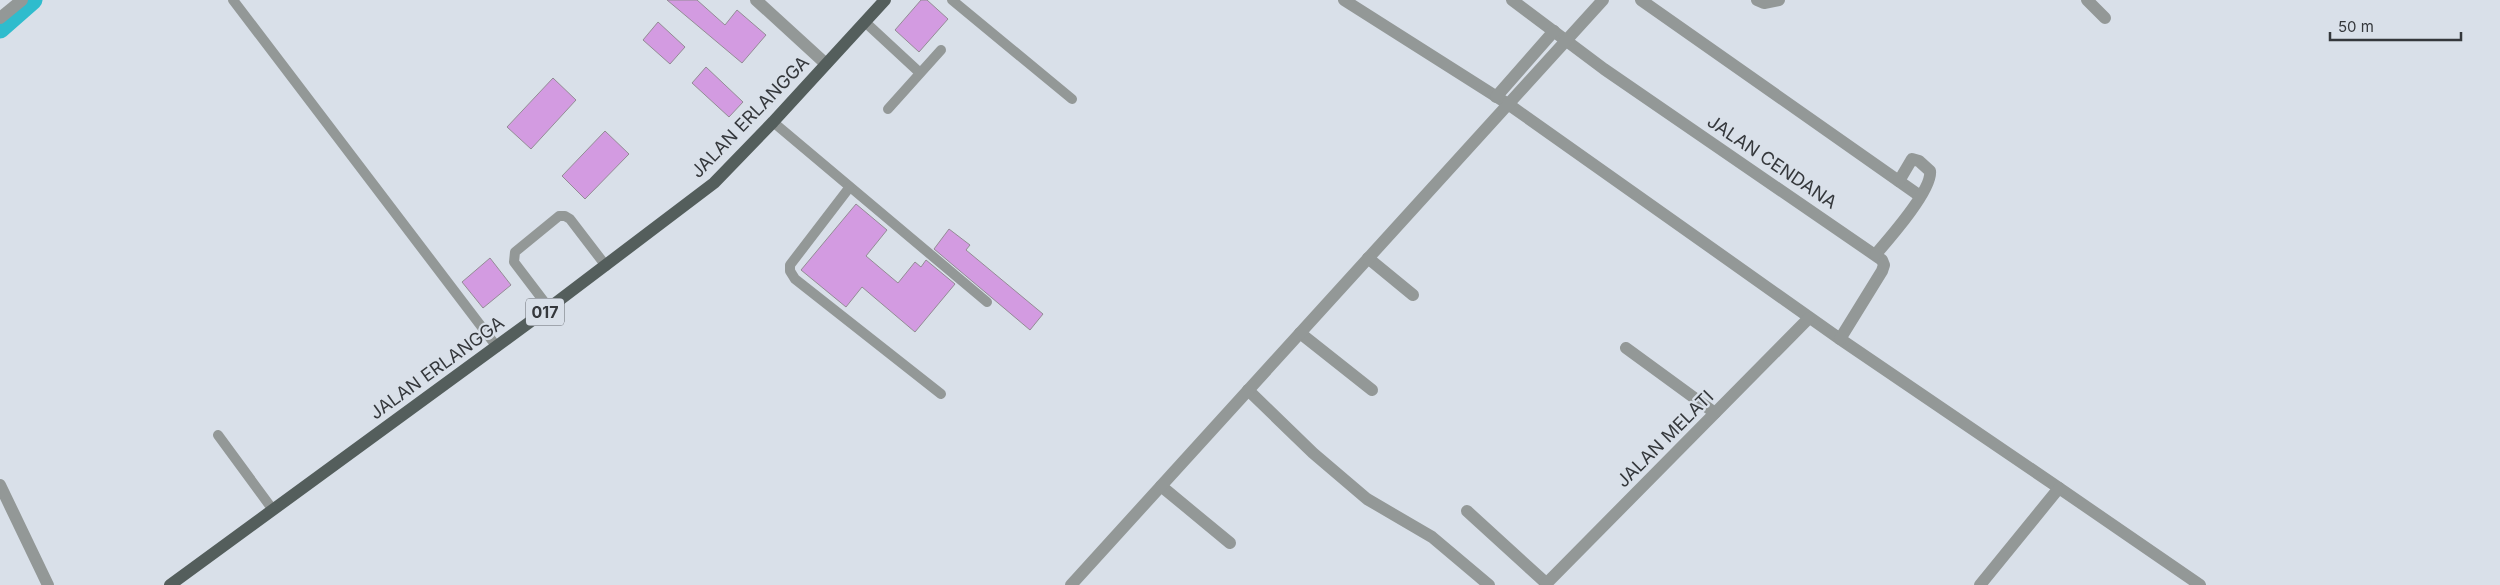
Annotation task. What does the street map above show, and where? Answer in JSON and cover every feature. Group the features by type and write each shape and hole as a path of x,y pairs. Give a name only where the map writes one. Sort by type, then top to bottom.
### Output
{"main road":[{"name":"JALAN ERLANGGA","path":"170,585 550,308 714,183 885,0"}],"street":[{"path":"0,18 22,0"},
{"path":"756,0 826,64"},
{"path":"1344,0 1508,104 1809,318 2200,585"},
{"name":"JALAN CENDANA","path":"1512,0 1604,69 1876,254"},
{"path":"1071,585 1603,0"},
{"path":"1640,0 1920,196"},
{"path":"1757,0 1764,3 1779,0"},
{"path":"2087,0 2105,18"},
{"path":"1496,97 1554,30"},
{"path":"1840,339 1882,271 1884,265 1876,254 1920,196 1931,175 1930,170 1919,161 1912,159 1908,162 1900,181"},
{"path":"1368,258 1413,295"},
{"name":"JALAN MELATI","path":"1546,584 1809,318"},
{"path":"1300,333 1372,390"},
{"path":"1626,348 1715,413"},
{"path":"1248,390 1313,453 1367,499 1432,537 1489,585"},
{"path":"0,485 48,585"},
{"path":"1161,486 1230,543"},
{"path":"1980,585 2059,488"},
{"path":"1467,511 1546,584"}],"lane":[{"path":"233,0 496,347"},
{"path":"952,0 1072,99"},
{"path":"865,22 919,72"},
{"path":"888,109 919,72 941,50"},
{"path":"773,122 849,188 987,302"},
{"path":"849,188 790,265 790,271 795,279 941,394"},
{"path":"550,308 514,262 513,257 515,252 559,216 565,216 570,219 606,266"},
{"path":"218,435 273,510"}],"building":[{"path":"667,0 697,0 725,25 737,10 766,35 742,63"},
{"path":"921,0 927,0 948,19 919,52 895,30"},
{"path":"658,22 685,47 670,64 643,40"},
{"path":"706,67 743,102 729,117 692,83"},
{"path":"553,78 576,100 531,149 507,127"},
{"path":"605,131 629,154 585,199 562,176"},
{"path":"856,204 887,230 866,256 898,283 915,262 921,267 926,260 955,284 915,332 862,287 846,307 801,270"},
{"path":"949,229 970,245 966,250 1043,314 1030,330 934,249"},
{"path":"490,258 511,285 483,308 462,282"}],"waterway":[{"path":"0,29 33,0"}]}
